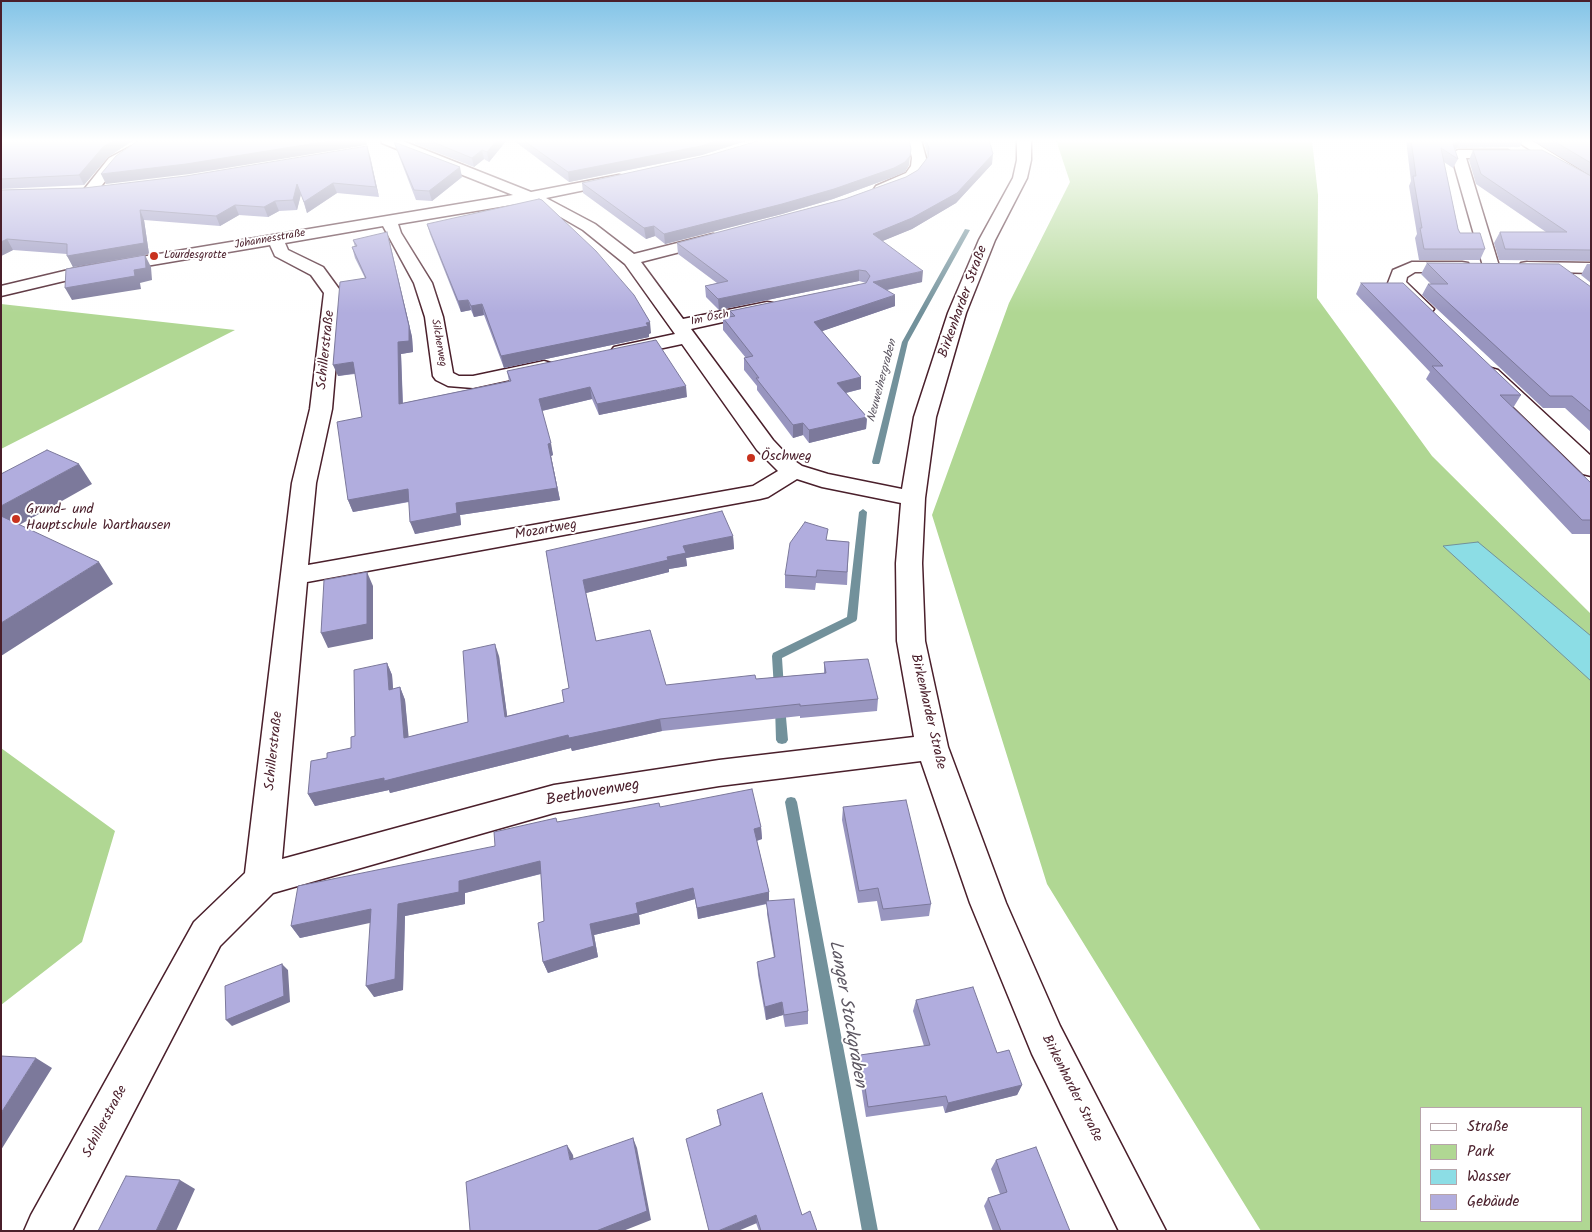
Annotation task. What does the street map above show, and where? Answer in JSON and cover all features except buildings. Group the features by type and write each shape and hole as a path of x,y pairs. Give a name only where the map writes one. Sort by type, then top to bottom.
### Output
{"street":[{"name":"Johannesstraße","path":"1,292 81,272 527,197"},
{"path":"531,197 589,227 631,260 765,445 781,462 794,471 822,480 913,498"},
{"name":"Birkenharder Straße","path":"1010,197 987,240 957,313 925,417 913,498 909,563 911,641 932,747 988,903 1046,1040 1143,1231"},
{"path":"1471,197 1492,266"},
{"name":"Silcherweg","path":"389,221 393,233 423,283 434,317 443,376 455,382 473,382 561,364"},
{"path":"631,260 725,236"},
{"name":"Schillerstraße","path":"47,1231 207,934 262,880 304,483 321,409 333,293 317,271 281,253 276,240"},
{"path":"1440,324 1397,283 1399,274 1412,267 1591,268"},
{"path":"1557,268 1579,284"},
{"name":"Im Ösch","path":"683,331 783,304"},
{"path":"600,355 683,331"},
{"path":"1475,358 1591,469"},
{"name":"Mozartweg","path":"293,576 760,492 794,471"},
{"name":"Beethovenweg","path":"262,880 554,799 719,773 932,747"}],"green space":[{"path":"1062,197 1318,197 1317,298 1432,456 1591,614 1591,1231 1261,1231 1047,884 932,515 1009,303"},
{"path":"1,304 235,330 1,449"},
{"path":"1,748 115,831 82,942 1,1005"}],"water":[{"path":"1478,542 1591,636 1591,681 1443,546"}],"waterway":[{"name":"Neuweihergraben","path":"876,462 905,342 967,230"},
{"name":"Neuweihergraben","path":"779,689 777,656 852,619 863,512"},
{"name":"Langer Stockgraben","path":"780,706 782,740"},
{"name":"Langer Stockgraben","path":"791,802 870,1231"}],"place":[{"name":"Lourdesgrotte","path":"154,256"},
{"name":"Öschweg","path":"751,458"},
{"name":"Grund- und Hauptschule Warthausen","path":"16,519"}]}
